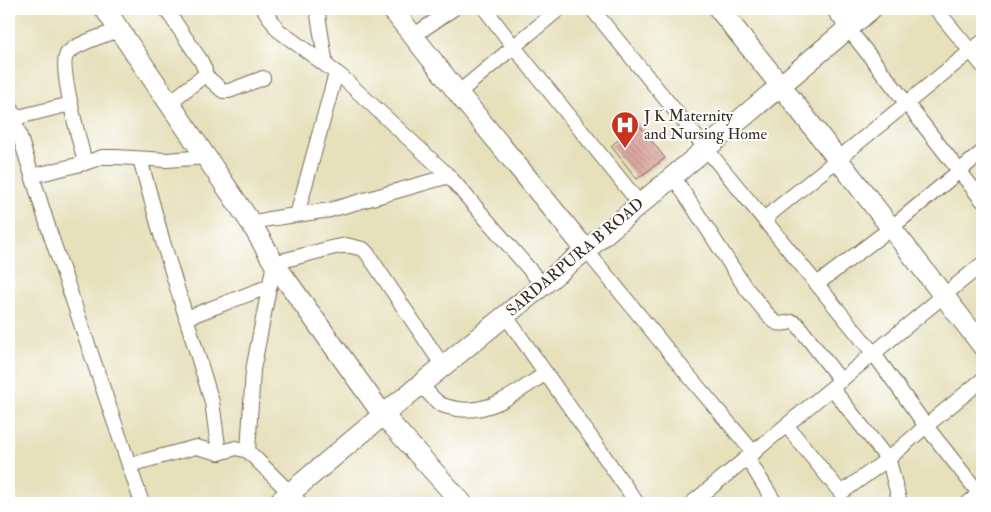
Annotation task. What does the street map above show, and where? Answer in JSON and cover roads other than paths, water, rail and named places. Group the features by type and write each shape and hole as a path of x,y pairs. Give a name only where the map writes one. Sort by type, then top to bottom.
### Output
{"street":[{"path":"105,9 251,223 274,263 383,415 462,503"},
{"path":"166,9 201,61 205,75 223,90 229,91 263,78"},
{"path":"264,9 278,30 331,69 449,176 542,284"},
{"path":"297,215 331,69 317,9"},
{"path":"392,9 458,93 688,375 751,456 775,503"},
{"path":"413,36 453,9"},
{"path":"485,9 640,204"},
{"path":"458,93 558,9"},
{"path":"592,9 874,354 926,426 981,494 968,503"},
{"path":"719,9 982,345"},
{"path":"833,9 982,200"},
{"name":"SARDARPURA B ROAD","path":"289,500 383,415 586,250 871,9"},
{"path":"936,9 977,47 982,65"},
{"path":"85,163 71,104 64,60 67,54 81,44 119,30"},
{"path":"764,219 977,47"},
{"path":"170,103 205,75"},
{"path":"9,102 51,236 142,503"},
{"path":"14,118 71,104"},
{"path":"817,284 891,228 982,152"},
{"path":"32,176 110,156 167,160 206,157"},
{"path":"140,159 163,242 212,402 219,453"},
{"path":"251,223 330,210 449,176"},
{"path":"674,176 745,287 756,301 776,323 793,322 797,324 890,461 900,503"},
{"path":"274,263 346,245 363,249 443,366"},
{"path":"248,451 253,370 274,263"},
{"path":"692,503 982,264"},
{"path":"186,318 270,286"},
{"path":"505,315 637,503"},
{"path":"421,384 440,403 450,408 472,410 495,405 508,399 546,373"},
{"path":"787,426 842,493 888,459 982,380"},
{"path":"129,465 196,446 219,453 236,448 248,451 289,500"}],"place":[{"name":"J K Maternity and Nursing Home","path":"625,149"}]}
